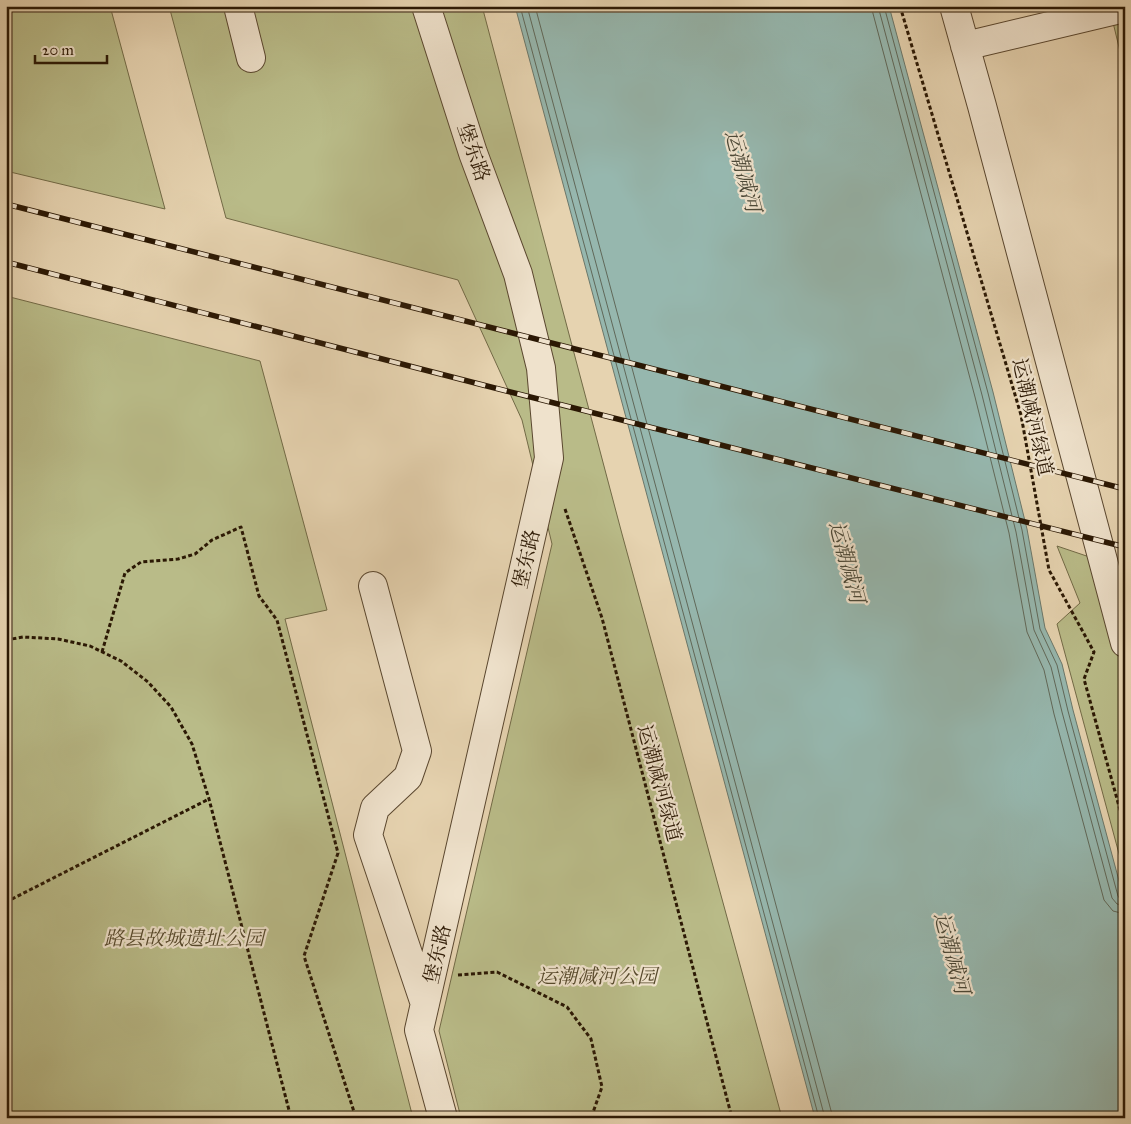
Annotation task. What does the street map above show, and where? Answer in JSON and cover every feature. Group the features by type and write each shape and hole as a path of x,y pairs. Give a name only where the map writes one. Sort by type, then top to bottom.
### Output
{"street":[{"path":"238,6 251,58"},
{"name":"堡东路","path":"426,6 473,153 518,274 541,368 548,458 419,1030 443,1118"},
{"path":"954,6 1125,643"},
{"path":"965,46 1125,8"},
{"path":"373,586 417,751 408,777 375,808 368,835 425,1004"}],"path":[{"name":"运潮减河绿道","path":"900,6 1021,415 1049,570 1094,652 1084,679 1125,828"},
{"name":"运潮减河绿道","path":"564,506 602,618 732,1118"},
{"path":"102,652 125,573 141,562 178,559 195,554 212,540 241,527 259,596 277,620 338,852 304,956 356,1118"},
{"path":"6,640 23,637 58,639 90,646 121,661 148,682 171,707 192,744 291,1118"},
{"path":"6,902 208,799"},
{"path":"432,975 497,972 567,1008 591,1039 602,1087 591,1118"}],"green space":[{"path":"6,6 110,6 165,209 6,171"},
{"name":"运潮减河公园","path":"169,6 482,6 622,534 782,1118 461,1118 439,1031 552,544 522,420 458,280 226,218"},
{"path":"1109,6 1125,6 1125,72"},
{"name":"路县故城遗址公园","path":"6,296 260,361 327,610 285,619 413,1118 6,1118"},
{"path":"1057,546 1125,569 1125,876 1057,624 1080,603"}],"water":[{"name":"运潮减河","path":"515,6 889,6 993,392 1027,529 1045,628 1062,664 1125,903 1125,1118 815,1118"}],"railway":[{"path":"6,204 1125,489"},
{"path":"6,262 1125,547"}]}
